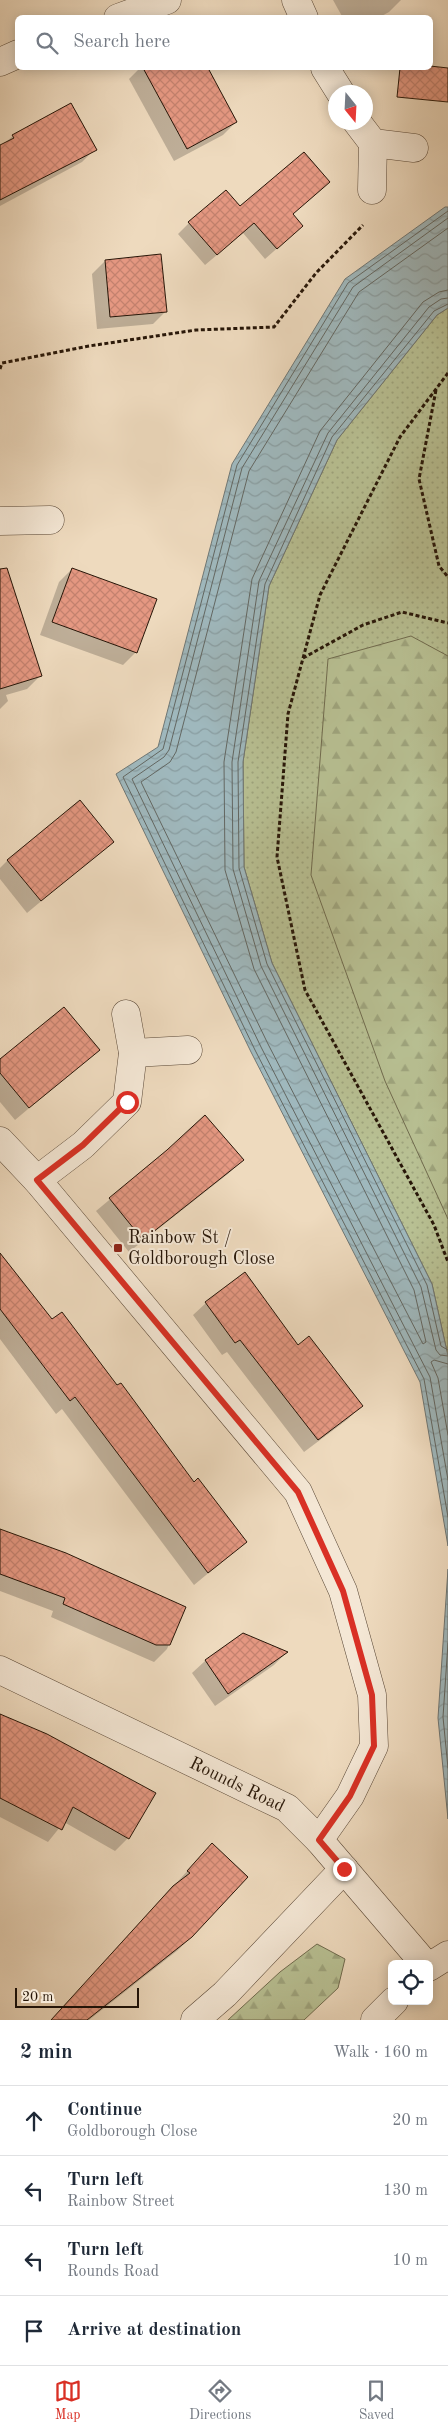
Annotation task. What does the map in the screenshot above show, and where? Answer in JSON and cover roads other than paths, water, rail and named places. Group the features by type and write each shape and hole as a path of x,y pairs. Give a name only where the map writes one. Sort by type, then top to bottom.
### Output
{"street":[{"path":"126,15 168,0"},
{"path":"296,0 303,15"},
{"path":"0,62 15,55"},
{"path":"327,70 336,85"},
{"path":"372,190 365,133 414,148"},
{"path":"0,521 50,520"},
{"path":"37,1180 83,1145 127,1102 132,1053 126,1014"},
{"path":"132,1053 188,1050"},
{"path":"0,1141 37,1180 298,1492 343,1591 372,1695 374,1746 350,1796 319,1840"},
{"name":"Rounds Road","path":"0,1670 287,1808 319,1840 422,1960"},
{"path":"195,2020 225,1994 344,1869"},
{"path":"433,1964 448,1955"},
{"path":"374,2020 390,2005"}],"water":[{"path":"445,207 448,207 448,308 437,315 337,440 269,586 243,762 244,867 272,963 432,1284 448,1356 448,1546 420,1382 251,1052 116,774 158,747 232,464 345,279"},
{"path":"448,1569 448,1819 438,1718"}],"place":[{"name":"Rainbow St / Goldborough Close","path":"118,1248"}]}
